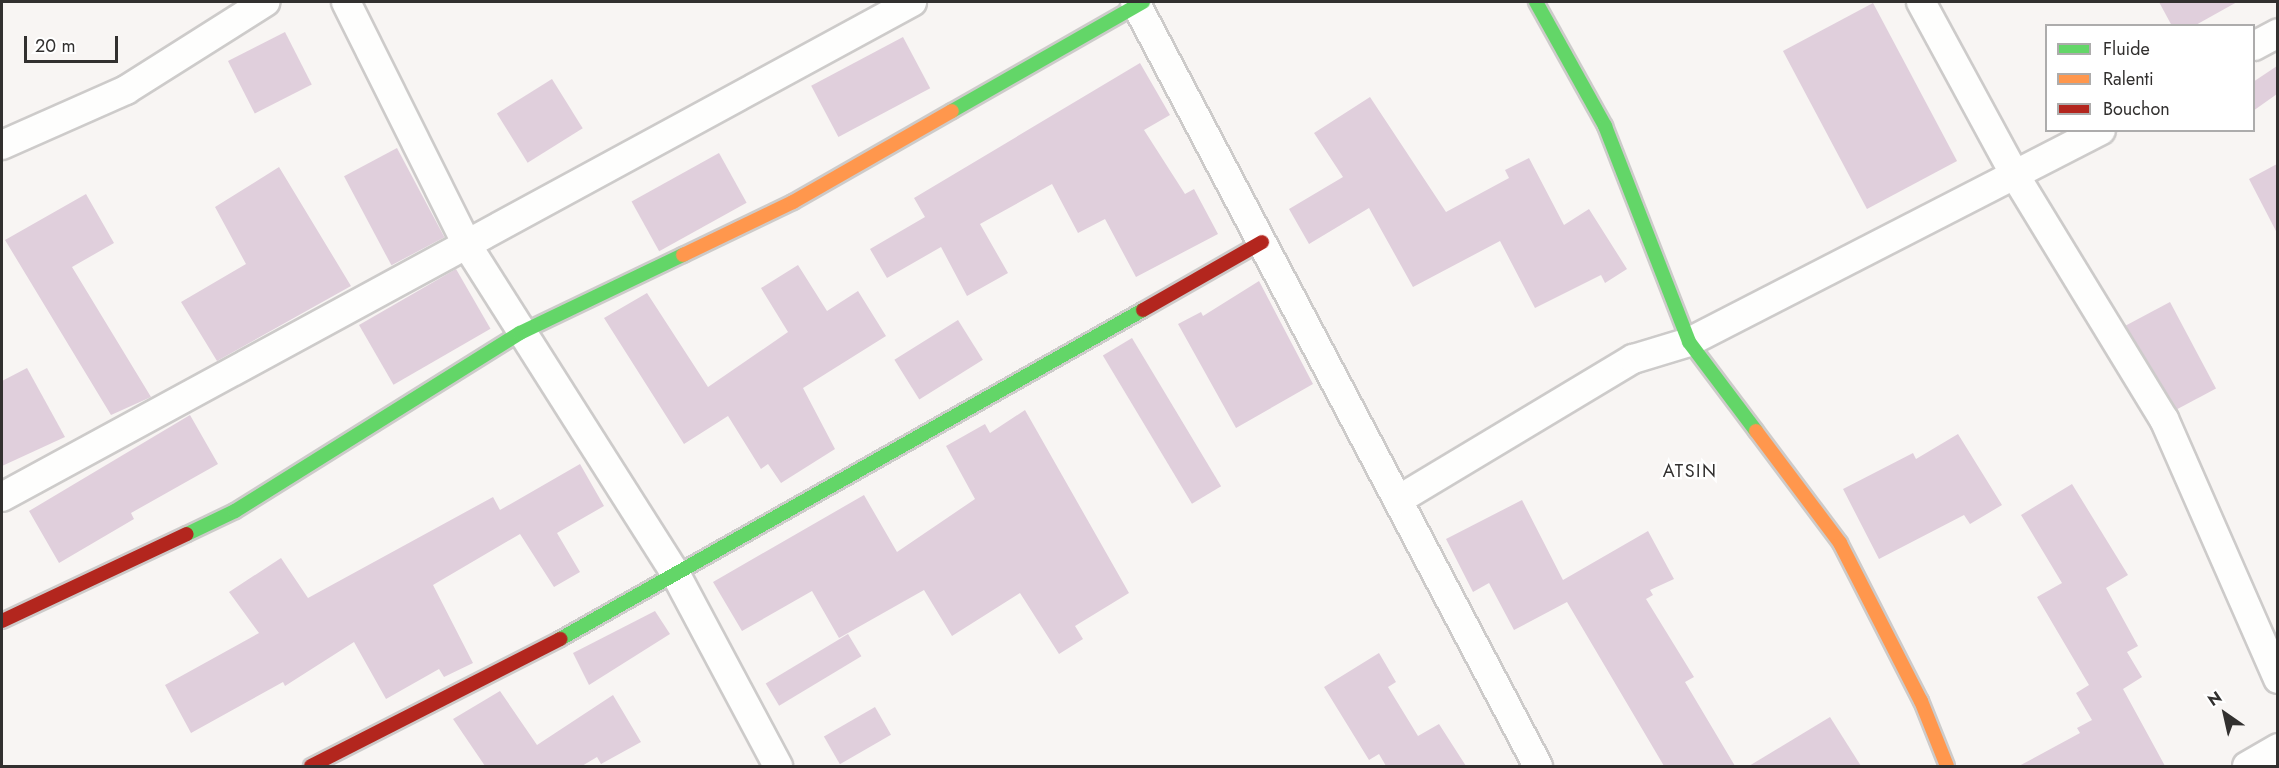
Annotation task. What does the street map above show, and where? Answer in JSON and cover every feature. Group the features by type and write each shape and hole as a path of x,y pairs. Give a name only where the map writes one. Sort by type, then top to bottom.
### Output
{"street":[{"path":"2,146 126,90 265,2"},
{"path":"346,2 467,245 520,333 675,573 778,766"},
{"path":"2,497 912,2"},
{"path":"1536,2 1605,126 1689,342 1840,543 1921,701 1947,766"},
{"path":"1921,2 2016,177 2164,419 2277,679"},
{"path":"2,621 236,511 520,333 793,202 1138,3 1538,766"},
{"path":"2255,45 2277,33"},
{"path":"1398,500 1633,359 1689,342 2016,177 2097,132"},
{"path":"311,766 563,640 675,573 1262,242"},
{"path":"2247,766 2277,748"}],"building":[{"path":"2159,2 2237,2 2198,24 2171,24"},
{"path":"1873,3 1957,161 1867,209 1783,51"},
{"path":"285,32 312,85 255,114 228,61"},
{"path":"903,37 930,88 838,137 811,86"},
{"path":"1140,63 1170,115 1144,130 1185,194 1194,189 1218,234 1136,277 1105,219 1078,233 1052,184 980,224 1008,273 967,296 941,247 887,278 870,249 925,217 914,198"},
{"path":"2277,66 2277,94 2255,110 2255,81"},
{"path":"552,79 583,128 528,163 497,113"},
{"path":"1370,97 1446,212 1509,178 1505,170 1529,158 1564,225 1589,209 1627,269 1605,283 1601,275 1535,308 1500,241 1413,287 1369,208 1309,244 1289,209 1343,177 1314,133"},
{"path":"397,148 444,237 391,265 344,176"},
{"path":"719,153 747,203 659,251 632,201"},
{"path":"2277,164 2277,233 2249,179"},
{"path":"279,167 351,286 217,361 181,302 246,264 215,207"},
{"path":"86,194 114,243 72,267 151,397 111,415 5,240"},
{"path":"798,265 827,311 858,291 886,336 803,388 835,449 781,483 768,464 761,469 728,416 684,444 604,318 647,293 708,387 788,332 761,288"},
{"path":"456,269 490,329 394,385 359,325"},
{"path":"1259,281 1313,384 1236,428 1178,324 1201,312 1203,316"},
{"path":"2170,302 2216,389 2172,412 2126,325"},
{"path":"958,320 983,360 919,400 894,360"},
{"path":"1132,338 1221,486 1192,504 1103,356"},
{"path":"27,368 65,437 2,466 2,381"},
{"path":"1025,410 1129,593 1075,626 1083,639 1059,654 1020,593 952,636 924,590 839,638 812,591 742,631 713,582 864,495 897,552 975,499 946,446 985,424 990,433"},
{"path":"190,415 218,464 131,513 134,519 59,563 29,511"},
{"path":"1958,434 2002,505 1970,524 1964,515 1879,559 1843,489 1913,453 1916,459"},
{"path":"580,464 604,506 557,533 580,572 554,587 520,534 433,585 473,663 444,677 439,669 386,699 354,642 285,686 283,682 191,733 165,685 259,633 229,592 281,558 308,598 493,497 500,510"},
{"path":"2072,484 2128,575 2106,588 2138,646 2127,652 2142,677 2123,689 2165,766 2019,766 2080,733 2077,728 2092,720 2076,693 2089,685 2037,597 2062,583 2021,515"},
{"path":"1522,500 1563,580 1648,531 1674,579 1650,590 1653,595 1646,599 1694,677 1685,682 1735,766 1664,766 1567,602 1514,630 1489,583 1473,592 1446,539"},
{"path":"655,611 670,634 589,685 573,653"},
{"path":"848,634 861,656 779,706 766,683"},
{"path":"1379,653 1396,682 1388,687 1418,736 1439,724 1466,766 1386,766 1379,754 1369,760 1324,687"},
{"path":"500,691 537,745 613,695 641,742 601,764 597,757 582,766 485,766 453,719"},
{"path":"875,707 891,735 840,764 824,736"},
{"path":"1830,717 1861,766 1749,766"}],"traffic: fast":[{"path":"952,111 1143,2"},
{"path":"1536,2 1605,126 1689,342 1756,431"},
{"path":"187,534 235,511 520,333 683,255"},
{"path":"560,639 1143,310"}],"traffic: slow":[{"path":"683,255 793,202 952,111"},
{"path":"1756,431 1840,543 1921,701 1947,766"}],"traffic: jam":[{"path":"1143,310 1262,242"},
{"path":"2,621 187,534"},
{"path":"311,766 560,639"}],"district":[{"name":"ATSIN","path":"1690,471"}]}
